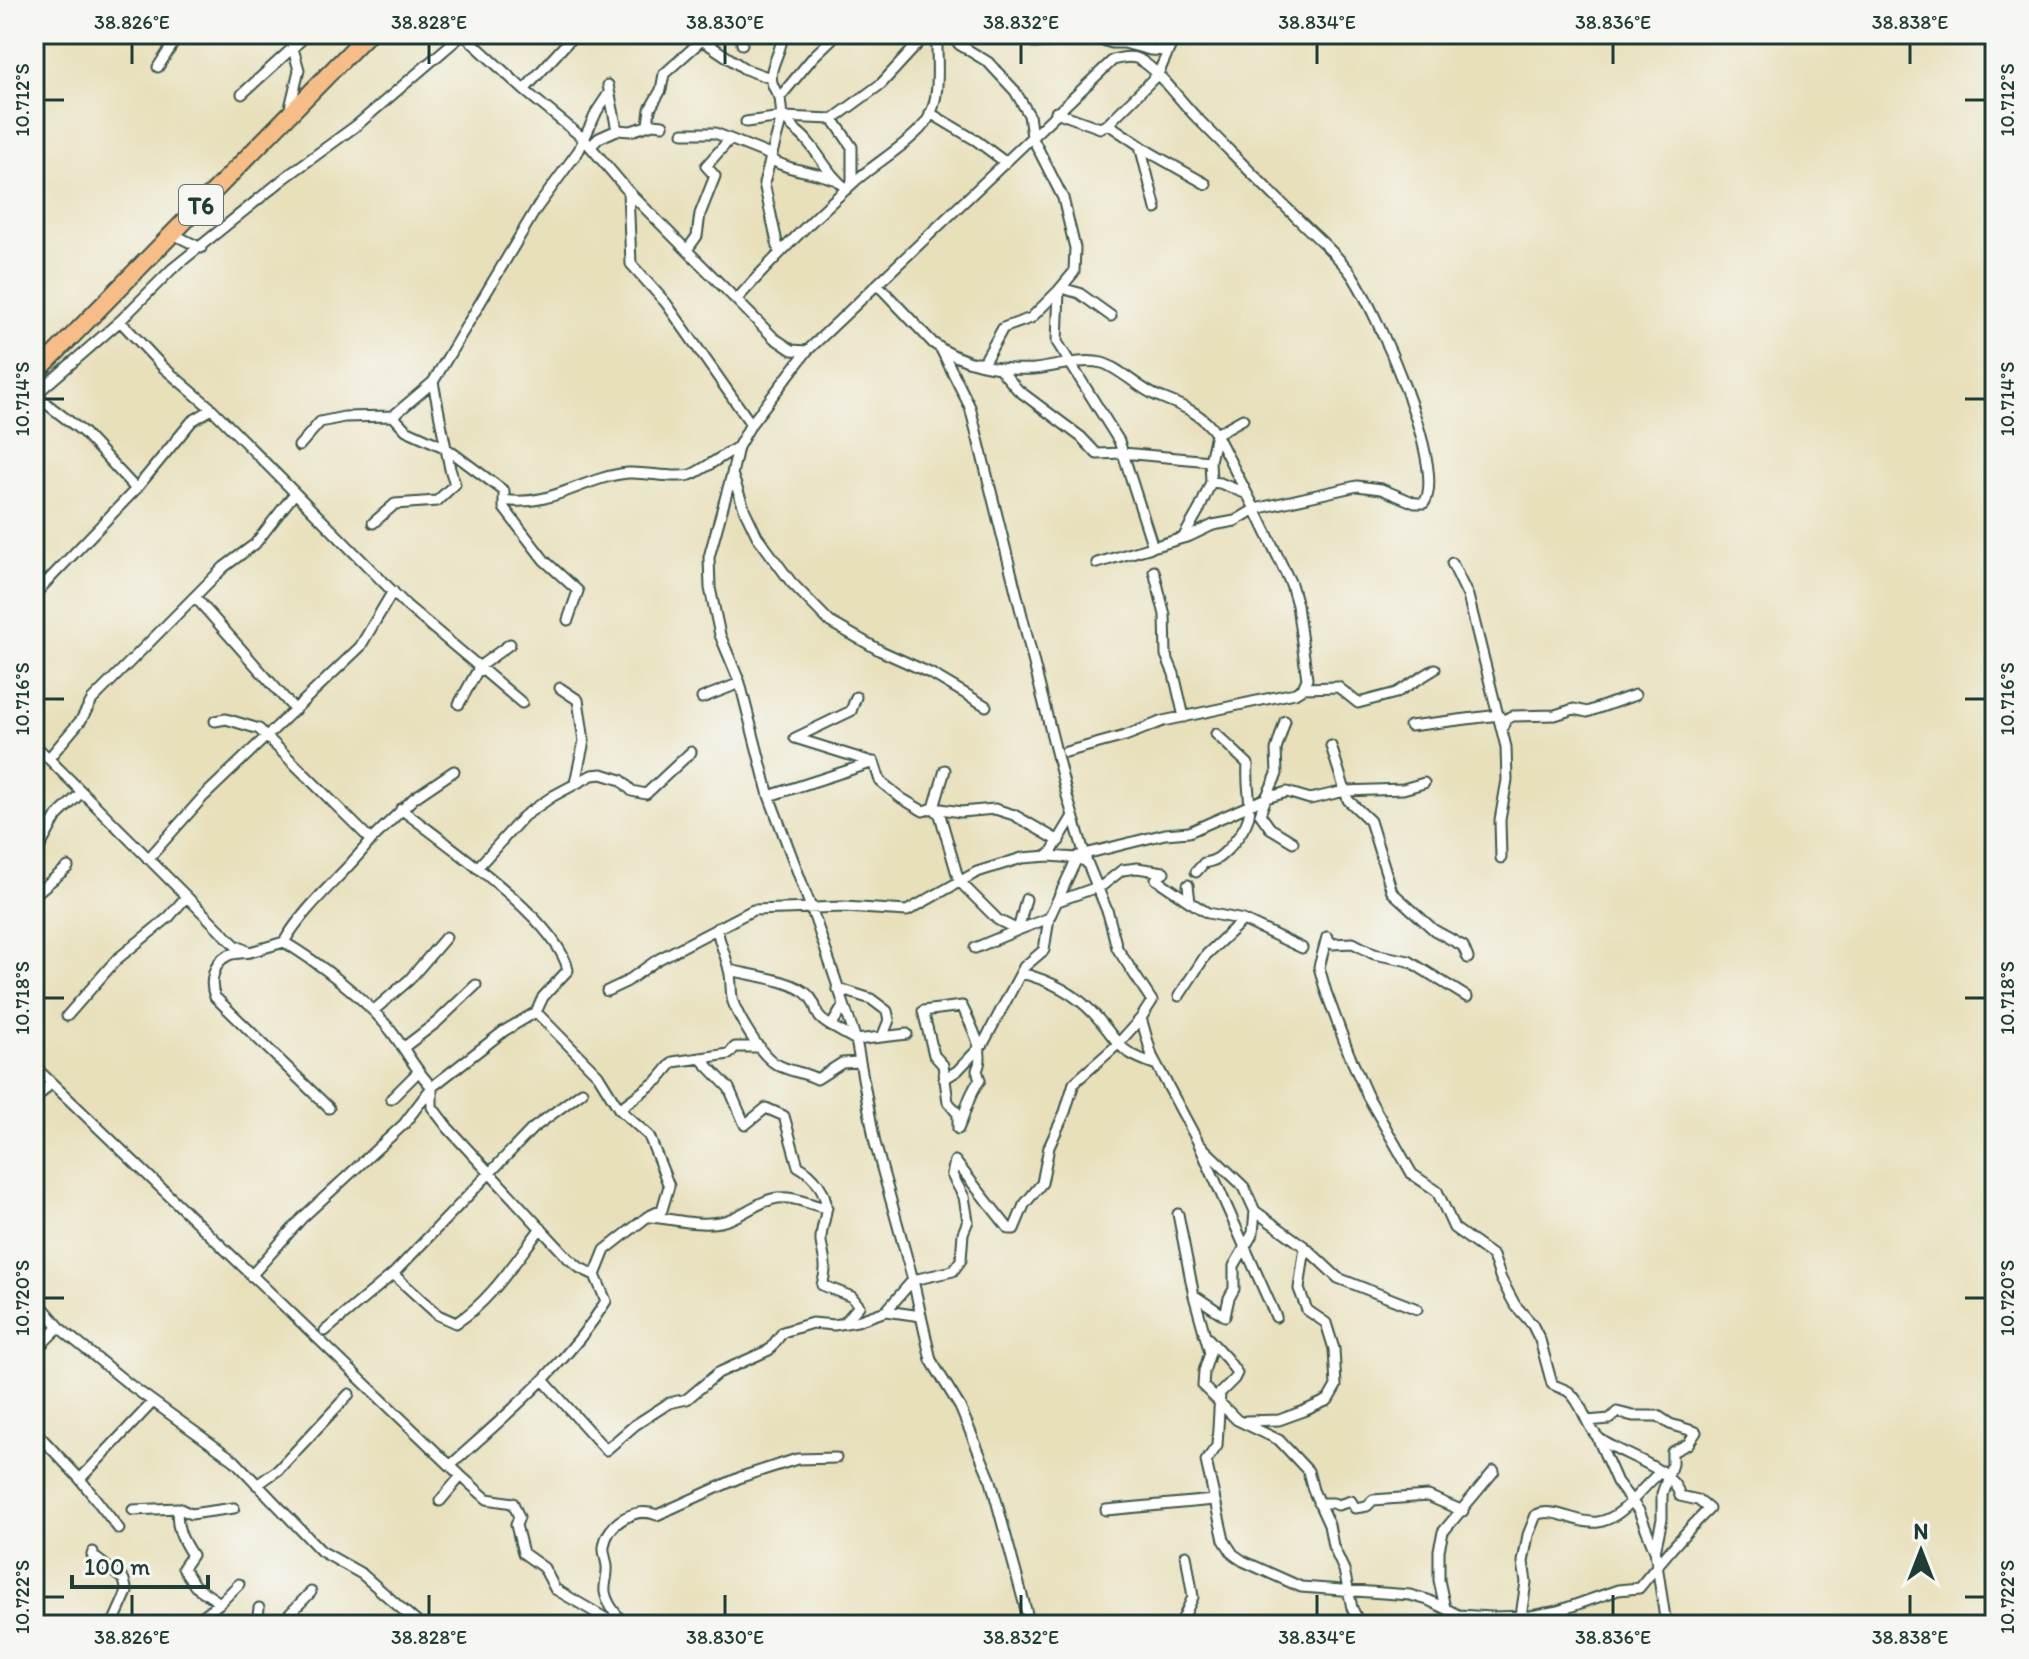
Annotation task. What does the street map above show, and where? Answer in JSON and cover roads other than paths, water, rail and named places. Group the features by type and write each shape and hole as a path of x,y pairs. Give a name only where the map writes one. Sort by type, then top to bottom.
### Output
{"highway":[{"name":"T6","path":"34,375 368,34"}],"street":[{"path":"158,67 175,41 184,34"},
{"path":"288,114 299,70 289,34"},
{"path":"242,94 308,34"},
{"path":"136,489 83,432 35,394 120,321 172,269 286,177 357,125 463,34 588,143 628,191 774,338 792,350 807,351"},
{"path":"524,90 575,34"},
{"path":"783,34 770,78 771,86 780,97 789,125 806,139 833,179"},
{"path":"780,97 837,34"},
{"path":"746,122 784,117 833,119 881,84 927,34"},
{"path":"737,299 779,252 850,186 917,131 930,113 936,89 937,34"},
{"path":"948,34 988,62 1015,91 1029,115 1032,137 1063,198 1075,248 1074,272 1060,289 1031,318 1003,328 984,362 972,362"},
{"path":"1056,112 1100,128 1108,124 1158,74 1171,45 1185,34"},
{"path":"1035,43 1094,36 1112,43 1168,51"},
{"path":"1094,36 1113,60"},
{"path":"648,125 650,109 661,90 664,74 702,40 745,69 770,78"},
{"path":"1030,1625 991,1481 960,1407 933,1364 875,1143 856,1040 769,796 740,683 720,635 709,573 711,543 738,447 751,424 807,351 1056,112 1113,60 1126,57 1137,58 1158,74 1190,111 1351,274 1385,339 1419,430 1430,476 1427,497 1421,503 1381,489 1357,486 1255,509 1235,521 1213,525 1183,538 1097,563"},
{"path":"588,143 597,111 609,89 617,130"},
{"path":"930,113 1005,162"},
{"path":"779,252 764,186 784,117"},
{"path":"833,119 852,147 850,186"},
{"path":"1108,124 1206,184"},
{"path":"299,446 320,422 344,417 393,416 433,382 536,209 579,150 617,130 631,131 648,125 663,125"},
{"path":"683,133 715,133 770,157 792,171 806,171 850,186"},
{"path":"687,250 697,236 700,214 715,176 706,166 730,139"},
{"path":"1140,146 1156,209"},
{"path":"628,191 631,264 666,303 751,424"},
{"path":"173,234 201,248"},
{"path":"878,285 941,349 970,407 1083,855 1108,913 1120,954 1152,1001 1117,1045 1073,1085 1068,1105 1049,1147 1042,1183 1025,1204 1014,1229 1009,1229 957,1161 953,1161 952,1175 964,1197 968,1217 961,1260 953,1271 946,1274 913,1280 886,1311"},
{"path":"1060,289 1079,293 1111,316"},
{"path":"1060,289 1057,342 1073,363 1119,441 1153,547"},
{"path":"120,321 407,606 522,703"},
{"path":"941,349 1000,369 1034,369 1093,362 1107,365 1142,389 1189,408 1210,425 1291,584 1307,673 1303,688"},
{"path":"1000,369 1018,390 1081,437 1097,454 1123,453 1210,461"},
{"path":"373,523 395,504 437,501 455,484 433,382"},
{"path":"34,595 136,489 192,421 212,409"},
{"path":"393,416 406,430 446,448 504,491 504,508 544,560 578,591 568,620"},
{"path":"1183,538 1211,482 1210,461 1216,434 1243,419"},
{"path":"504,500 524,504 581,488 601,478 630,473 691,475 738,447"},
{"path":"732,474 757,536 791,582 830,622 881,651 932,674 986,706"},
{"path":"1211,482 1247,494"},
{"path":"49,758 81,720 92,700 224,567 255,544 295,493"},
{"path":"1452,563 1468,596 1502,729 1507,780 1500,820 1501,858"},
{"path":"1154,571 1165,615 1166,655 1184,717"},
{"path":"148,859 203,797 360,647 393,591"},
{"path":"195,597 295,710"},
{"path":"459,704 480,666 510,644"},
{"path":"1066,752 1184,717 1295,693 1303,688 1338,687 1358,703 1396,693 1435,669"},
{"path":"702,698 740,683"},
{"path":"560,688 578,700 584,741 575,783"},
{"path":"1502,729 1506,719 1513,716 1555,715 1574,709 1587,712 1635,695"},
{"path":"856,697 851,711 795,738 874,762"},
{"path":"1410,726 1499,715"},
{"path":"215,721 226,719 259,729 371,840"},
{"path":"1285,721 1276,750 1277,774 1260,814 1270,828 1293,842"},
{"path":"1196,872 1204,863 1217,861 1246,828 1251,814 1248,764 1216,734"},
{"path":"34,744 235,945 250,952"},
{"path":"1331,746 1348,800 1370,821 1392,892 1434,930 1463,946 1468,958"},
{"path":"477,868 524,816 575,783 602,774 621,780 632,791 646,794 691,752"},
{"path":"874,762 880,781 923,811 934,808 961,812 995,809 1014,815 1059,841"},
{"path":"769,796 874,762"},
{"path":"580,763 592,775"},
{"path":"934,808 945,770"},
{"path":"329,1108 215,997 211,988 216,967 228,955 284,942 295,924 401,809 454,771"},
{"path":"607,991 717,928 757,909 844,907 907,911 977,872 1022,858 1083,855 1165,834 1189,832 1250,803 1287,792 1310,799 1345,791 1403,789 1424,783"},
{"path":"34,857 57,816 81,793"},
{"path":"934,808 940,815 959,881 998,920 1018,930"},
{"path":"251,1276 302,1218 404,1124 432,1087 504,1031 536,1012 543,997 568,970 566,960 531,916 477,868 401,809"},
{"path":"1049,856 1073,816"},
{"path":"944,1079 980,1049 1028,962 1044,950 1049,918 1083,855"},
{"path":"34,895 68,867"},
{"path":"1058,901 1106,883 1122,870 1156,869 1164,872 1156,879 1208,913 1243,920 1302,948"},
{"path":"1188,885 1190,902"},
{"path":"67,1016 116,960 169,917 186,897"},
{"path":"1018,930 1026,899"},
{"path":"975,948 1049,918"},
{"path":"1179,996 1206,955 1243,920"},
{"path":"717,928 719,944 729,970 732,1000 773,1063 817,1079 842,1063 859,1062"},
{"path":"373,1011 409,980 446,937"},
{"path":"1467,997 1409,961 1374,954 1353,943 1332,944 1327,937 1319,967 1349,1054 1367,1095 1412,1174 1437,1191 1454,1228 1493,1256 1515,1305 1532,1324 1540,1340 1552,1384 1570,1392 1596,1436 1617,1482 1633,1500 1655,1551 1666,1625"},
{"path":"284,942 309,957 373,1011 432,1087 432,1107 541,1228 580,1268 595,1275 606,1301 593,1322 544,1381 451,1465"},
{"path":"729,970 788,984 810,997 818,1018 856,1040 907,1034"},
{"path":"1021,973 1049,980 1070,994 1095,1014 1117,1045 1132,1057 1157,1065"},
{"path":"403,1048 437,1022 476,985"},
{"path":"837,988 871,999 887,1011 889,1020 883,1035"},
{"path":"831,1026 844,1005"},
{"path":"962,1006 980,1049 982,1062 977,1070 980,1080 971,1091 958,1129 958,1114 948,1102 944,1079 943,1065 934,1055 923,1011 962,1006"},
{"path":"536,1012 598,1075 619,1109 649,1136 669,1186 662,1210 647,1217 605,1250 595,1275"},
{"path":"1141,1018 1147,1043 1198,1142 1276,1317"},
{"path":"619,1109 658,1080 673,1062 729,1054 735,1047 760,1047"},
{"path":"700,1058 729,1088 745,1125 766,1108 784,1116 798,1166 811,1173 825,1198 827,1208 821,1239 827,1269 822,1285 852,1297 859,1306 843,1324"},
{"path":"34,1066 461,1476 487,1499 513,1503 519,1517 516,1525 523,1553 544,1568 555,1589 617,1625"},
{"path":"391,1099 418,1072"},
{"path":"34,1101 50,1084"},
{"path":"325,1331 393,1274 532,1129 582,1092"},
{"path":"1194,1296 1225,1316 1234,1289 1234,1266 1254,1230 1255,1211 1244,1187 1198,1142"},
{"path":"647,1217 695,1224 719,1223 734,1219 774,1198 795,1198 827,1208"},
{"path":"1255,1211 1305,1247 1338,1278 1417,1309"},
{"path":"1178,1214 1194,1296 1210,1353 1203,1386 1237,1420 1284,1444 1308,1471 1344,1570 1360,1625"},
{"path":"393,1274 438,1315 456,1323 498,1283 541,1228"},
{"path":"1237,1420 1279,1420 1328,1400 1336,1386 1334,1349 1326,1323 1307,1310 1299,1289 1305,1247"},
{"path":"34,1297 59,1327 198,1436 218,1447 321,1551 362,1574 420,1625"},
{"path":"544,1381 606,1450 635,1425 669,1403 687,1399 718,1373 769,1350 783,1332 812,1323 843,1324 886,1311 921,1316"},
{"path":"34,1352 59,1327"},
{"path":"1204,1334 1237,1373 1220,1393 1217,1446 1206,1461 1224,1540 1238,1558 1280,1580 1301,1587 1410,1595 1458,1615 1491,1617 1545,1613 1571,1608 1618,1590 1637,1589 1673,1545 1684,1538 1709,1509 1698,1500 1680,1496 1678,1488 1665,1475 1596,1436"},
{"path":"257,1485 278,1470 349,1394"},
{"path":"80,1479 153,1402"},
{"path":"1587,1421 1610,1419 1617,1412 1633,1416 1658,1416 1670,1424 1696,1432 1688,1444 1672,1452 1665,1475 1662,1519 1655,1551"},
{"path":"34,1430 80,1479 119,1529"},
{"path":"626,1625 605,1594 607,1569 604,1547 612,1530 627,1515 648,1511 657,1515 741,1477 797,1459 836,1458"},
{"path":"1445,1608 1439,1580 1439,1550 1443,1532 1494,1471"},
{"path":"1521,1616 1526,1582 1523,1562 1536,1515 1544,1512 1596,1523 1612,1516 1633,1500 1649,1480 1665,1475"},
{"path":"440,1501 461,1476"},
{"path":"1318,1503 1338,1505 1351,1501 1355,1508 1367,1506 1373,1500 1428,1496 1463,1511"},
{"path":"1106,1510 1214,1500"},
{"path":"178,1508 176,1520 192,1555 183,1568 195,1586 220,1603"},
{"path":"133,1510 178,1508 191,1514 234,1508"},
{"path":"93,1552 92,1555 124,1580 127,1592 114,1621 109,1625"},
{"path":"1180,1625 1193,1597 1186,1555"},
{"path":"181,1625 199,1622 239,1584"},
{"path":"279,1625 311,1592"},
{"path":"257,1625 259,1608"},
{"path":"1545,1613 1546,1625"},
{"path":"1477,1625 1491,1617"}]}
